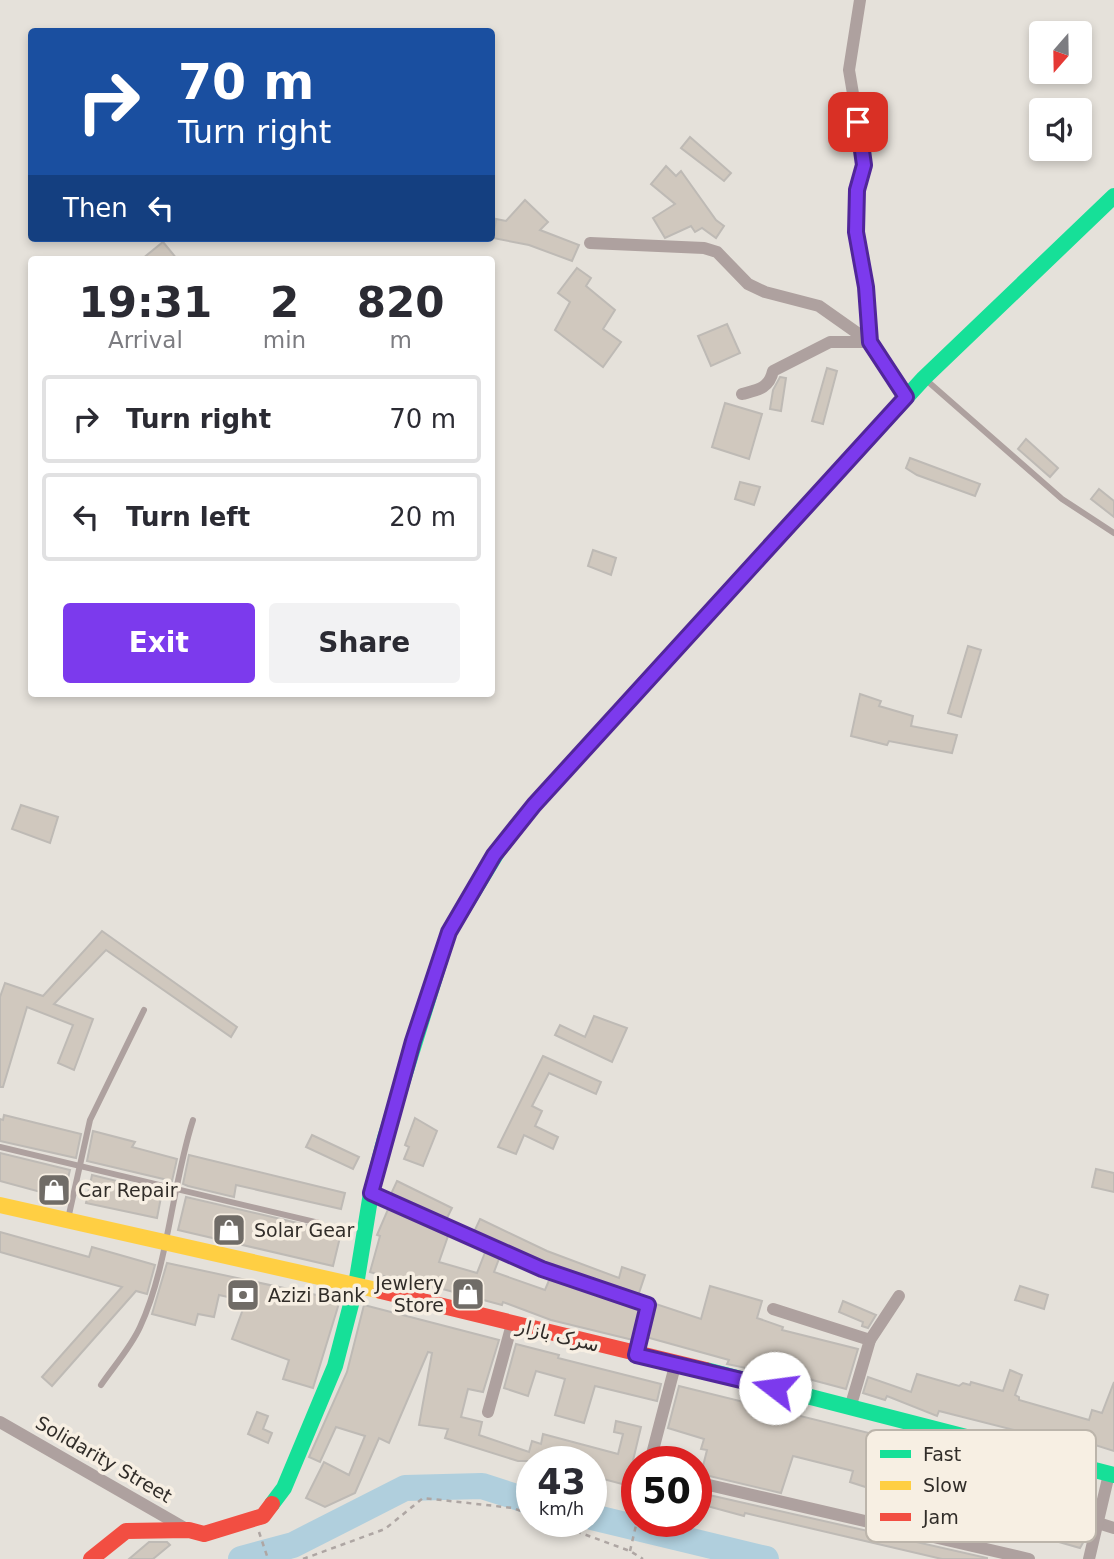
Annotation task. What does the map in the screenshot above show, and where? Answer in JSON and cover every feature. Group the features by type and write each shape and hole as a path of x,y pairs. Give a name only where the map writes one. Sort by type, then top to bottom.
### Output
{"street":[{"path":"860,0 849,70 864,165 857,190 856,232 866,287 870,342"},
{"path":"91,1559 126,1531 189,1530 204,1535 263,1516 284,1488 335,1366 356,1285 371,1193 413,1041 449,932 494,855 534,805 923,378 1114,196"},
{"path":"590,243 704,248 717,252 748,284 765,292 819,306 870,342 906,397"},
{"path":"741,394 765,387 771,382 773,372 785,363 830,342 870,342"},
{"name":"سرک بازار","path":"0,1205 356,1285 636,1355 676,1362 936,1430"},
{"path":"850,1408 870,1340 899,1296"},
{"path":"773,1309 870,1340"},
{"path":"488,1412 512,1324"},
{"path":"654,1446 676,1362"},
{"name":"Solidarity Street","path":"0,1422 189,1530"},
{"path":"1096,1533 1112,1475"},
{"path":"712,1486 866,1521"},
{"path":"1098,1523 1114,1528"},
{"path":"955,1542 1029,1559"}],"lane":[{"path":"923,378 1062,499 1114,533"},
{"path":"68,1220 90,1120 144,1010"},
{"path":"101,1385 140,1329 155,1288 193,1120"},
{"path":"0,1147 319,1223"},
{"path":"371,1193 542,1269 648,1305 636,1355"}],"path":[{"path":"303,1559 385,1529 423,1498 516,1509"},
{"path":"592,1537 630,1551 643,1559"},
{"path":"630,1551 633,1537"},
{"path":"262,1539 268,1559"}],"building":[{"path":"690,137 731,173 724,181 681,148"},
{"path":"666,166 676,176 681,171 716,220 724,226 716,238 702,228 695,232 691,226 665,238 653,218 675,204 651,184"},
{"path":"525,200 548,222 540,230 579,245 572,261 529,245 495,238 496,219 506,221"},
{"path":"163,242 175,256 146,256"},
{"path":"577,268 591,278 586,286 615,310 603,329 621,342 603,367 555,330 570,302 558,293"},
{"path":"727,324 740,353 711,366 698,336"},
{"path":"827,368 837,371 823,424 812,421"},
{"path":"780,377 786,378 781,411 770,409 773,390"},
{"path":"725,403 762,414 749,459 712,447"},
{"path":"1026,439 1058,468 1050,477 1018,449"},
{"path":"910,458 980,484 975,496 917,475 906,468"},
{"path":"740,482 760,487 754,505 735,499"},
{"path":"1099,489 1114,501 1114,517 1091,499"},
{"path":"593,550 616,558 611,575 588,566"},
{"path":"968,646 981,650 961,717 948,713"},
{"path":"860,694 881,701 879,706 913,716 911,726 957,735 952,753 889,741 887,745 851,736"},
{"path":"21,805 58,817 50,843 12,829"},
{"path":"102,931 237,1027 231,1037 106,950 54,1004 93,1019 74,1070 58,1063 73,1025 27,1007 3,1087 0,1087 0,997 5,983 43,996"},
{"path":"594,1016 627,1028 612,1062 555,1035 560,1025 585,1037"},
{"path":"543,1056 601,1082 596,1094 549,1073 532,1106 542,1111 535,1126 558,1137 553,1149 524,1135 516,1154 498,1147"},
{"path":"4,1115 81,1134 76,1158 0,1141 0,1119 3,1120"},
{"path":"415,1118 437,1131 423,1166 404,1159 409,1147 405,1145"},
{"path":"93,1131 135,1142 132,1147 177,1159 172,1181 87,1161"},
{"path":"312,1135 359,1157 353,1169 306,1147"},
{"path":"0,1153 70,1170 63,1198 0,1181"},
{"path":"189,1155 345,1193 341,1209 236,1185 234,1197 188,1186 183,1184"},
{"path":"1096,1169 1114,1173 1114,1192 1092,1187"},
{"path":"92,1175 162,1192 157,1218 86,1203"},
{"path":"397,1181 452,1208 446,1220 394,1197 391,1194"},
{"path":"186,1197 341,1233 333,1266 178,1230"},
{"path":"389,1207 448,1236 439,1262 477,1273 486,1250 500,1256 494,1272 545,1290 550,1278 641,1309 633,1340 551,1320 503,1302 502,1305 370,1272 380,1236 377,1235"},
{"path":"480,1219 547,1251 619,1278 622,1267 645,1275 638,1296 544,1264 474,1232"},
{"path":"0,1232 89,1257 92,1247 155,1265 147,1294 136,1291 52,1386 42,1377 122,1287 0,1252"},
{"path":"167,1263 340,1300 313,1388 283,1379 289,1360 232,1339 246,1301 219,1295 214,1317 198,1314 195,1325 152,1314"},
{"path":"710,1286 762,1301 757,1318 783,1327 782,1330 858,1349 846,1389 771,1369 770,1373 727,1364 729,1360 646,1337 653,1303 701,1319"},
{"path":"1020,1286 1048,1295 1044,1309 1015,1300"},
{"path":"843,1301 876,1315 868,1328 862,1326 863,1322 839,1312"},
{"path":"364,1305 499,1340 483,1392 468,1389 461,1417 482,1422 479,1435 516,1448 516,1460 445,1438 448,1429 419,1425 432,1353 428,1352 389,1443 379,1438 355,1493 325,1507 306,1498 324,1462 349,1475 365,1436 336,1427 320,1462 309,1457 347,1372"},
{"path":"516,1344 559,1355 558,1358 661,1384 657,1401 595,1386 584,1423 555,1415 565,1379 536,1371 528,1396 504,1388"},
{"path":"1010,1370 1022,1375 1015,1395 1019,1400 1089,1420 1092,1410 1102,1413 1114,1382 1114,1451 1096,1445 1096,1430 1014,1430 939,1411 937,1416 887,1396 885,1400 863,1393 868,1377 911,1392 917,1374 959,1386 963,1383 970,1385 971,1382 1003,1391"},
{"path":"679,1386 866,1432 866,1487 850,1482 853,1471 793,1456 781,1493 712,1477 712,1446 702,1446 704,1439 668,1428"},
{"path":"257,1412 268,1416 263,1429 272,1433 268,1443 248,1434"},
{"path":"616,1421 641,1427 636,1446 621,1446 621,1484 607,1480 607,1451 618,1454 623,1434 614,1432"},
{"path":"543,1434 588,1446 531,1446 532,1441 541,1444"},
{"path":"712,1496 866,1531 866,1541 745,1513 744,1516 712,1507"},
{"path":"149,1542 167,1542 170,1545 153,1559 129,1559"},
{"path":"869,1542 916,1542 987,1559 942,1559"},
{"path":"1059,1542 1083,1542 1080,1548"}],"waterway":[{"path":"241,1559 293,1545 405,1488 482,1486 516,1497"},
{"path":"607,1521 766,1559"}],"traffic: fast":[{"path":"732,588 924,378 1114,196"},
{"path":"272,1504 284,1488 335,1366 356,1285 371,1193 385,1138 449,932 498,851"},
{"path":"706,1370 939,1430"},
{"path":"1096,1470 1114,1475"}],"traffic: slow":[{"path":"0,1205 381,1291"}],"traffic: jam":[{"path":"498,851 534,805 732,588"},
{"path":"381,1291 706,1370"},
{"path":"91,1559 126,1531 189,1530 204,1534 263,1516 272,1504"}],"place":[{"name":"Car Repair","path":"54,1190"},
{"name":"Solar Gear","path":"229,1230"},
{"name":"Jewlery Store","path":"468,1294"},
{"name":"Azizi Bank","path":"243,1295"}],"route":[{"path":"775,1388 676,1362 636,1355 648,1305 542,1269 371,1193 413,1041 449,932 494,855 534,805 906,397 870,342 866,287 856,232 857,190 864,165 858,122"}]}
